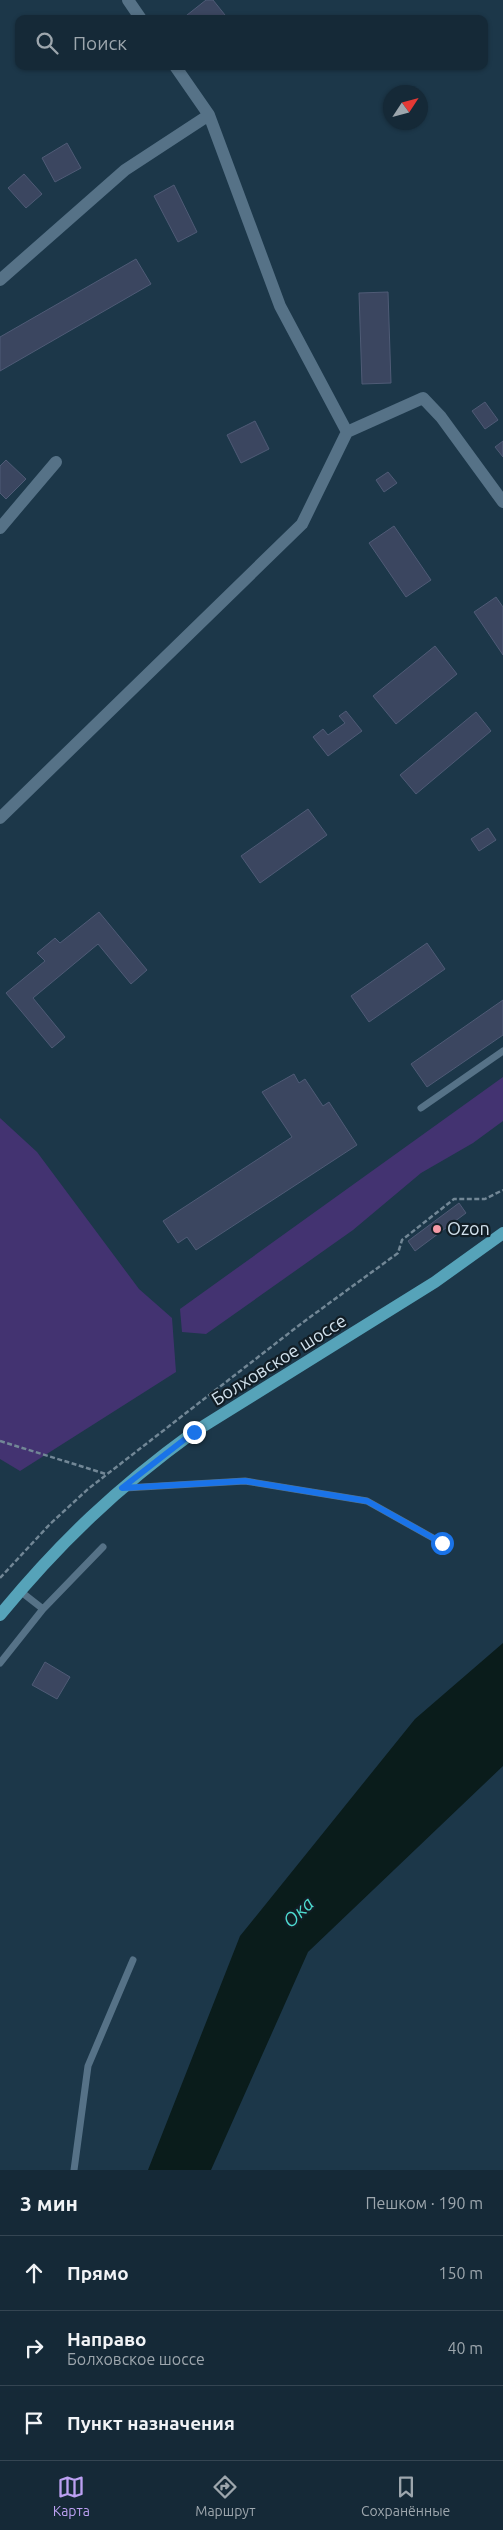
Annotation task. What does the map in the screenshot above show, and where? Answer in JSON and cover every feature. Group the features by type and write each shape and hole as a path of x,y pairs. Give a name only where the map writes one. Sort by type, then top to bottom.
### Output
{"main road":[{"name":"Болховское шоссе","path":"0,1615 68,1537 122,1488 194,1432 435,1282 503,1233"}],"street":[{"path":"128,0 138,15"},
{"path":"178,70 209,115 280,306 347,432"},
{"path":"0,280 125,170 209,115"},
{"path":"0,818 302,524 347,432 423,398 441,417 503,502"},
{"path":"0,528 56,462"}],"lane":[{"path":"421,1108 503,1050"},
{"path":"122,1488 245,1481 367,1501 442,1543"},
{"path":"0,1662 44,1609 102,1547"},
{"path":"20,1591 44,1609"},
{"path":"74,2170 88,2066 133,1960"}],"path":[{"path":"0,1578 50,1524 107,1474 294,1329 398,1253 402,1240 454,1199 485,1199 503,1190"},
{"path":"0,1441 107,1474"}],"shaded area":[{"path":"503,1077 503,1121 473,1143 421,1173 353,1230 206,1334 182,1332 180,1309"},
{"path":"0,1118 37,1152 139,1289 172,1318 176,1372 20,1471 0,1459"}],"water":[{"name":"Ока","path":"503,1643 503,1766 308,1952 211,2170 148,2170 240,1936 415,1719"}],"building":[{"path":"206,0 213,0 225,15 187,15"},
{"path":"67,143 81,168 55,182 42,158"},
{"path":"24,174 42,194 26,208 8,188"},
{"path":"174,185 197,232 178,242 154,196"},
{"path":"136,259 151,284 0,371 0,337"},
{"path":"388,292 391,383 362,384 359,293"},
{"path":"485,402 498,420 485,429 472,411"},
{"path":"255,421 269,449 241,463 227,435"},
{"path":"503,441 503,457 495,447"},
{"path":"6,460 26,479 6,499 0,493 0,466"},
{"path":"388,472 397,483 384,492 376,480"},
{"path":"394,526 431,580 406,597 369,543"},
{"path":"496,597 503,607 503,655 474,612"},
{"path":"435,646 457,674 396,724 373,696"},
{"path":"346,711 362,731 328,756 313,737 323,729 328,735 345,723 339,716"},
{"path":"476,712 491,731 416,794 400,775"},
{"path":"308,809 327,835 260,883 241,856"},
{"path":"488,828 496,840 479,851 471,839"},
{"path":"99,912 147,970 131,984 98,944 33,998 65,1037 52,1048 6,993 45,961 37,953 55,938 60,943"},
{"path":"427,943 445,969 369,1022 351,996"},
{"path":"503,1000 503,1035 427,1087 411,1064"},
{"path":"294,1074 299,1083 305,1079 323,1106 329,1102 357,1145 196,1250 187,1237 178,1243 163,1221 292,1137 262,1092"},
{"path":"459,1203 466,1213 415,1251 408,1241"},
{"path":"45,1662 70,1677 57,1699 32,1685"}],"place":[{"name":"Ozon","path":"437,1229"}],"route":[{"path":"194,1432 122,1488 245,1481 367,1501 442,1543"}]}
